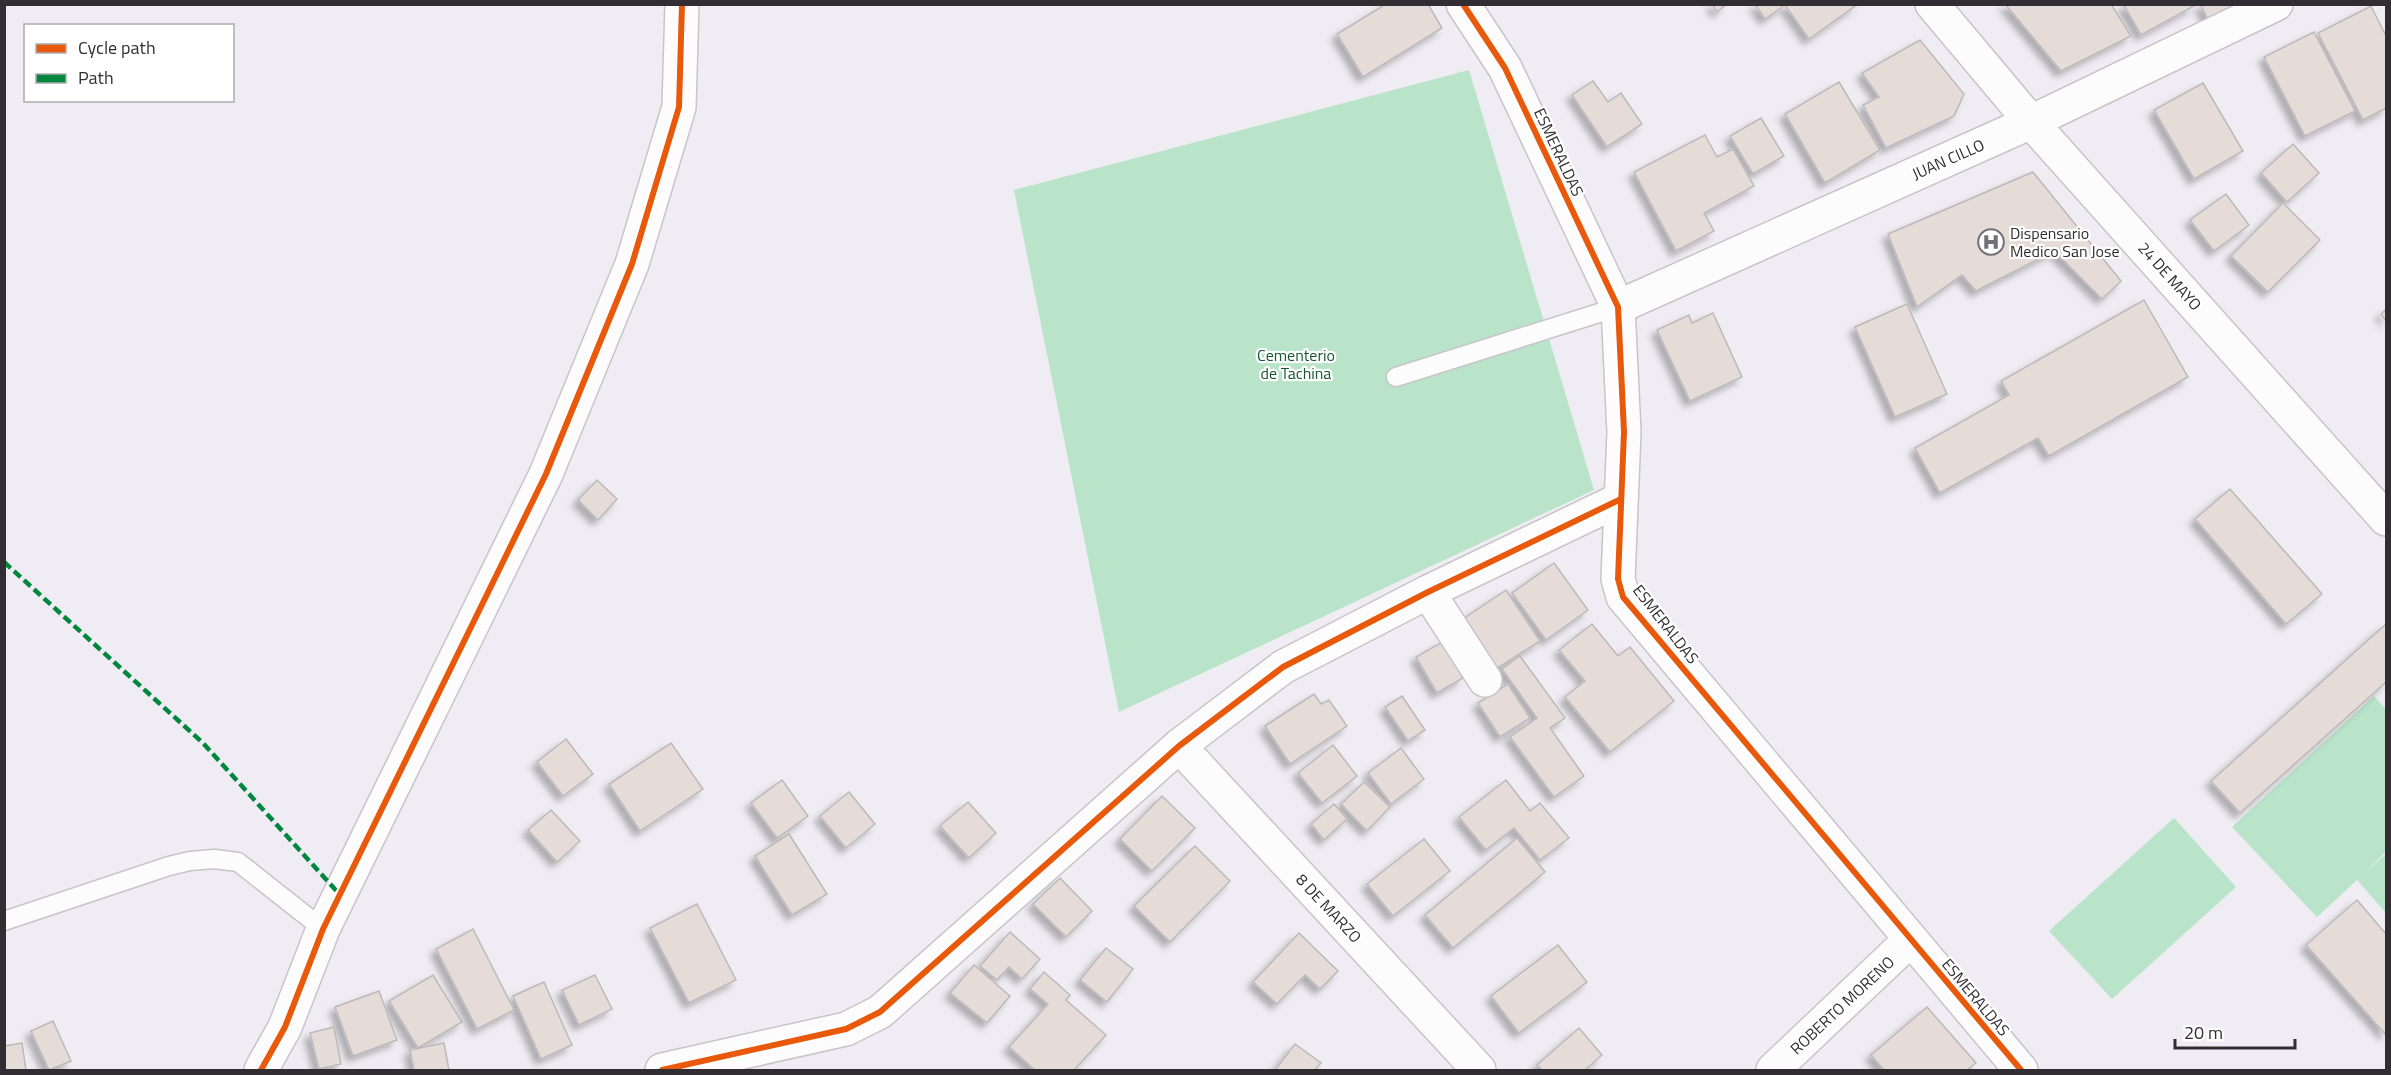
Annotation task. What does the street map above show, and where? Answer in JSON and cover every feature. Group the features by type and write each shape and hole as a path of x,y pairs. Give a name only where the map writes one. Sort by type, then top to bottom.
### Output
{"street":[{"path":"261,1071 285,1027 323,929 546,474 632,264 679,107 682,4"},
{"name":"ESMERALDAS","path":"1462,4 1505,68 1618,307 1624,432 1618,579 1623,597 2021,1071"},
{"name":"24 DE MAYO","path":"1932,4 2031,122 2386,519"},
{"name":"JUAN CILLO","path":"1618,307 2031,122 2276,4"},
{"path":"662,1071 846,1029 880,1012 1179,746 1283,667 1428,592 1621,499"},
{"path":"1428,592 1485,680"},
{"name":"8 DE MARZO","path":"1179,746 1479,1071"},
{"name":"ROBERTO MORENO","path":"1773,1071 1910,940"}],"lane":[{"path":"1396,377 1618,307"},
{"path":"4,921 169,866 214,859 238,862 323,929"}],"green space":[{"name":"Cementerio de Tachina","path":"1469,70 1594,490 1119,712 1014,190"},
{"path":"2374,696 2386,709 2386,852 2365,872 2386,854 2386,913 2357,880 2317,917 2232,827"},
{"path":"2174,818 2236,887 2112,999 2049,931"}],"building":[{"path":"1386,4 1428,4 1442,28 1363,77 1337,34"},
{"path":"1712,4 1727,4 1717,12"},
{"path":"1755,4 1858,4 1809,39 1785,5 1765,19"},
{"path":"2005,4 2111,4 2131,36 2061,71"},
{"path":"2123,4 2193,4 2194,6 2141,35"},
{"path":"2200,4 2241,4 2210,23"},
{"path":"2371,6 2386,36 2386,108 2363,120 2318,33"},
{"path":"2314,32 2355,111 2305,136 2264,57"},
{"path":"1920,40 1964,94 1954,116 1886,148 1863,105 1879,97 1862,73"},
{"path":"1593,81 1608,102 1621,93 1642,124 1607,147 1572,95"},
{"path":"1839,82 1880,150 1825,183 1785,114"},
{"path":"2203,83 2243,151 2194,179 2154,110"},
{"path":"1761,118 1784,156 1753,174 1730,136"},
{"path":"1705,135 1717,157 1733,149 1754,186 1704,213 1714,231 1676,251 1634,172"},
{"path":"2293,144 2319,173 2287,202 2261,173"},
{"name":"Dispensario Medico San Jose","path":"2033,172 2121,281 2102,299 2054,251 1976,291 1962,275 1917,307 1888,234"},
{"path":"2226,194 2249,225 2214,251 2190,220"},
{"path":"2283,203 2320,240 2268,292 2231,256"},
{"path":"2144,300 2188,377 2049,456 2038,438 1940,493 1915,448 2009,395 2001,381"},
{"path":"1907,304 1947,394 1895,417 1855,327"},
{"path":"2386,309 2386,321 2381,314"},
{"path":"1713,313 1742,377 1690,401 1657,330 1689,315 1692,323"},
{"path":"597,480 617,499 598,520 578,500"},
{"path":"2230,489 2322,594 2286,624 2195,519"},
{"path":"1554,563 1588,610 1546,640 1512,593"},
{"path":"1506,590 1540,641 1496,669 1463,619"},
{"path":"1592,624 1618,656 1630,647 1674,701 1610,752 1565,697 1585,681 1559,650"},
{"path":"2386,624 2386,682 2240,813 2211,781"},
{"path":"1442,642 1463,678 1437,693 1416,657"},
{"path":"1520,656 1565,718 1550,728 1584,776 1554,797 1510,737 1537,718 1502,669"},
{"path":"1508,684 1530,718 1500,737 1478,703"},
{"path":"1314,694 1321,704 1329,700 1347,726 1290,764 1265,726"},
{"path":"1402,696 1425,730 1408,741 1385,707"},
{"path":"566,739 593,774 563,796 537,762"},
{"path":"671,743 703,789 640,831 609,784"},
{"path":"1333,745 1357,776 1322,803 1298,773"},
{"path":"1401,748 1424,779 1391,804 1368,773"},
{"path":"782,780 808,816 777,838 751,803"},
{"path":"1506,780 1530,811 1540,803 1569,838 1540,860 1514,828 1486,850 1459,817"},
{"path":"1364,782 1390,807 1367,831 1341,804"},
{"path":"849,792 875,824 846,848 820,816"},
{"path":"1162,796 1195,828 1152,871 1120,839"},
{"path":"968,802 996,833 969,858 940,826"},
{"path":"1334,804 1347,819 1324,840 1311,824"},
{"path":"551,810 580,841 557,862 528,830"},
{"path":"789,834 827,894 792,915 755,856"},
{"path":"1517,838 1545,872 1453,948 1425,915"},
{"path":"1424,839 1450,871 1393,916 1367,884"},
{"path":"1195,846 1230,881 1170,942 1134,906"},
{"path":"1060,878 1092,911 1066,937 1033,904"},
{"path":"2357,900 2386,934 2386,1035 2306,945"},
{"path":"697,904 736,980 689,1003 650,928"},
{"path":"473,929 514,1010 477,1029 436,949"},
{"path":"1010,932 1040,959 1022,979 1009,967 997,980 980,966"},
{"path":"1299,933 1338,971 1320,989 1305,975 1277,1004 1253,982"},
{"path":"1558,945 1587,982 1519,1033 1491,996"},
{"path":"1106,948 1133,969 1107,1002 1080,980"},
{"path":"974,965 1010,996 987,1023 950,993"},
{"path":"1044,972 1070,995 1066,1000 1106,1035 1074,1070 1035,1070 1009,1047 1048,1004 1030,989"},
{"path":"433,975 462,1022 418,1048 389,1001"},
{"path":"595,975 612,1009 579,1025 562,990"},
{"path":"544,982 572,1045 541,1059 513,996"},
{"path":"379,991 397,1040 353,1056 335,1007"},
{"path":"1927,1007 1976,1063 1967,1070 1884,1070 1871,1055"},
{"path":"53,1021 71,1061 49,1070 31,1031"},
{"path":"334,1027 341,1064 319,1069 310,1033"},
{"path":"1579,1028 1602,1055 1585,1070 1542,1070 1537,1065"},
{"path":"22,1043 26,1070 4,1070 4,1046"},
{"path":"444,1043 449,1070 414,1070 410,1050"},
{"path":"1295,1044 1321,1063 1315,1070 1275,1070"}],"marked path":[{"path":"4,562 203,743 341,896"}],"cycle path":[{"path":"261,1070 285,1027 323,929 546,474 632,264 679,107 682,4"},
{"path":"1463,4 1505,68 1618,307 1624,432 1618,579 1623,597 2021,1070"},
{"path":"662,1070 846,1029 880,1012 1179,746 1283,667 1428,592 1621,499"}],"place":[{"name":"Dispensario Medico San Jose","path":"1991,242"}]}
